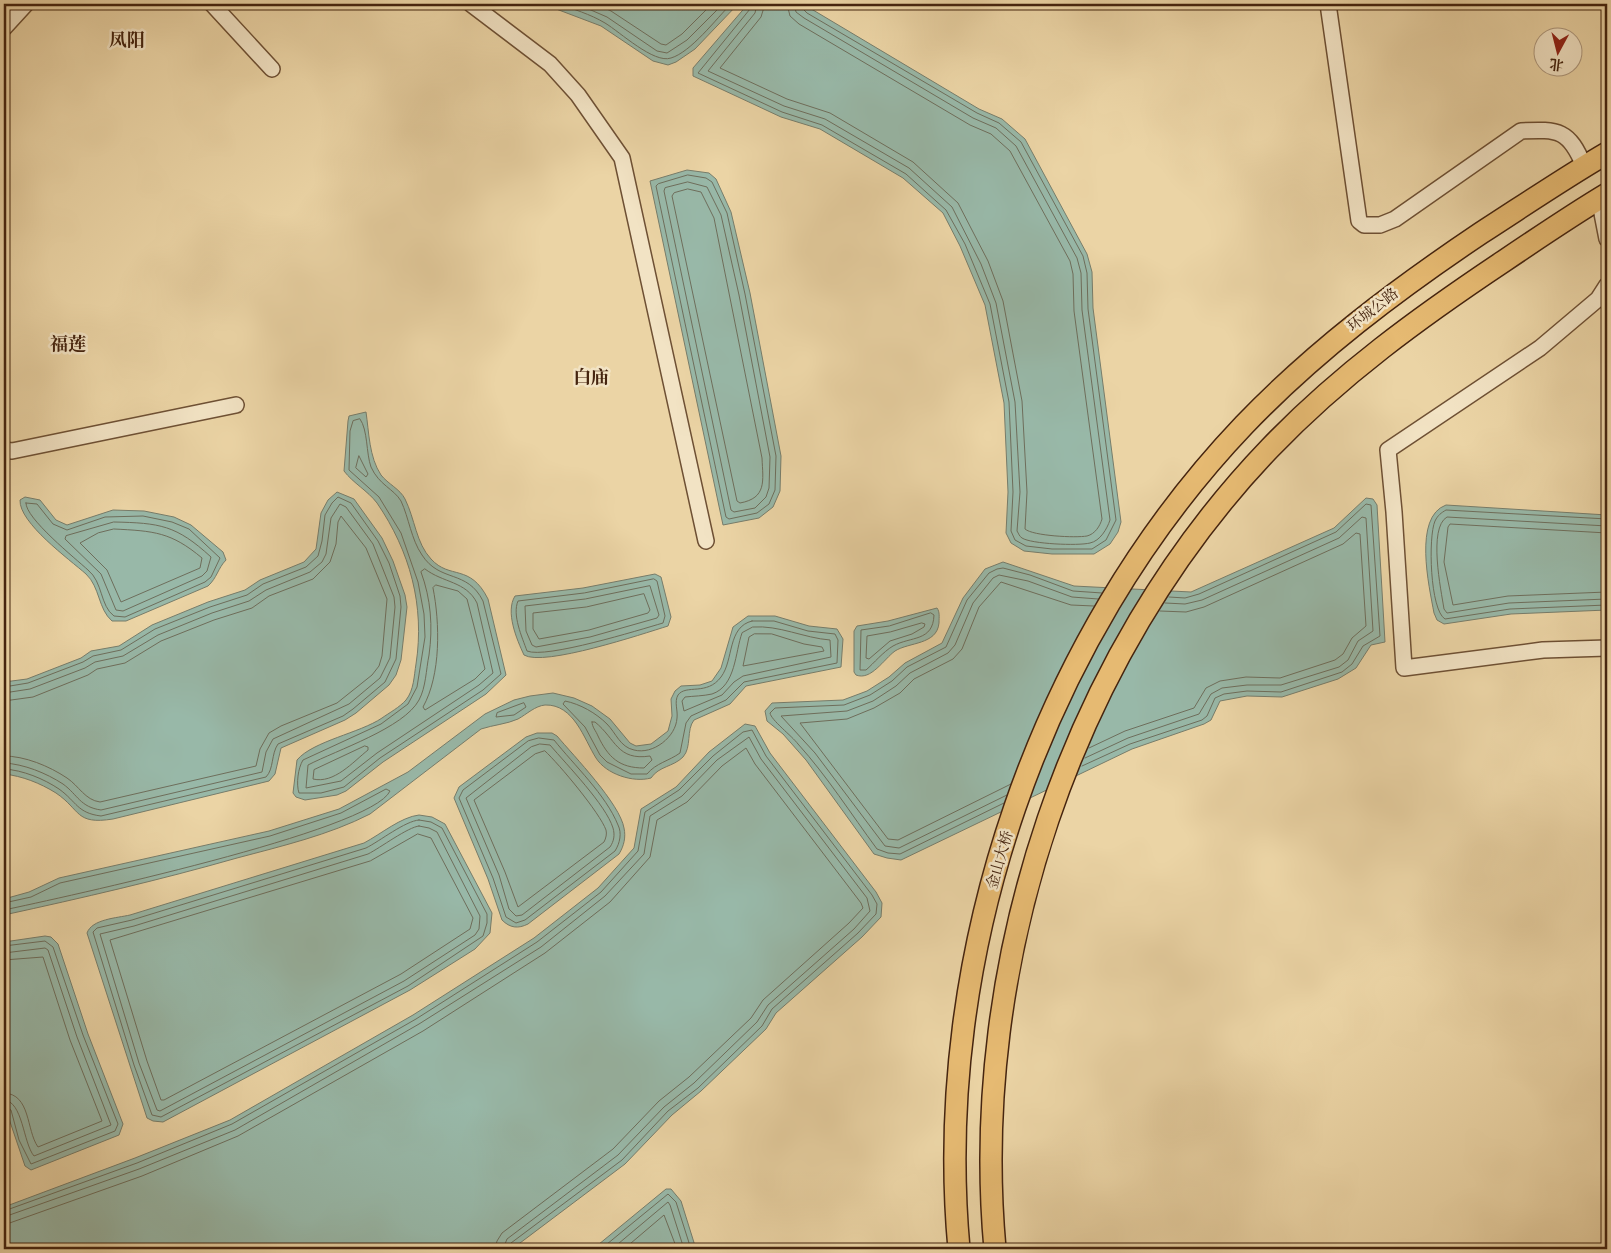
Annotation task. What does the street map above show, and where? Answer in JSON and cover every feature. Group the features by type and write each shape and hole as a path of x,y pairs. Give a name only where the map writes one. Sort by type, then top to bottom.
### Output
{"highway":[{"name":"环城公路","path":"1173,509 1245,423 1315,358 1366,315 1426,271 1607,152"},
{"path":"995,1249 989,1166 994,1070 1009,970 1032,875 1058,793 1102,690 1141,620 1202,530 1271,448 1338,384 1388,342 1446,300 1603,196"},
{"name":"金山大桥","path":"959,1249 954,1166 958,1066 974,964 998,865 1025,781 1070,675 1110,602 1173,509"}],"street":[{"path":"4,28 26,4"},
{"path":"212,4 272,70"},
{"path":"471,4 550,64 578,95 622,158 706,541"},
{"path":"1328,4 1359,221 1364,225 1380,225 1395,219 1520,131 1538,130 1559,134 1568,138 1577,149 1584,166"},
{"path":"1603,196 1607,239"},
{"path":"1607,285 1598,299 1540,348 1388,450 1404,668 1542,650 1607,648"},
{"path":"4,450 12,451 236,405"}],"water":[{"path":"543,4 738,4 695,49 668,65 653,61 601,26"},
{"path":"748,4 803,4 979,109 1002,119 1025,139 1087,254 1092,272 1093,308 1121,522 1118,532 1110,544 1094,554 1052,554 1024,551 1011,543 1006,533 1008,492 1004,403 985,305 960,246 943,213 903,178 820,129 781,117 693,76 693,68"},
{"path":"687,170 709,173 716,179 731,212 750,293 781,456 780,491 773,507 759,518 723,525 650,181"},
{"path":"366,412 370,444 377,468 381,475 405,499 426,553 438,565 467,576 474,581 488,599 506,675 486,694 383,762 346,791 337,795 305,800 296,797 293,793 297,760 304,753 325,742 373,723 404,703 409,696 414,678 418,621 416,600 406,560 389,521 377,503 344,471 349,416"},
{"path":"337,492 354,499 382,538 393,561 405,595 407,607 401,660 396,675 389,685 356,713 345,720 281,748 275,774 269,781 113,819 92,820 85,818 50,789 24,778 4,774 4,682 27,679 81,658 91,651 119,646 152,625 208,602 245,590 260,580 304,562 316,549 321,513 328,500"},
{"path":"25,497 40,500 56,520 67,525 113,510 144,511 174,517 191,525 223,552 226,560 208,586 126,621 112,621 104,610 91,579 46,540 28,519 22,509 20,500"},
{"path":"1366,498 1373,499 1377,505 1385,642 1371,645 1356,668 1338,679 1282,697 1247,696 1220,701 1211,720 1204,724 1132,749 901,860 874,854 806,760 783,734 767,721 765,711 772,703 843,700 867,691 889,677 905,663 942,643 963,598 985,569 1003,562 1074,586 1191,592 1334,528"},
{"path":"1446,505 1607,515 1607,610 1511,614 1444,624 1437,620 1429,586 1426,537 1436,512"},
{"path":"655,574 661,577 671,617 668,626 571,653 535,658 524,655 513,626 511,610 515,596 583,588"},
{"path":"937,608 939,623 933,635 922,642 895,651 867,675 856,675 854,672 854,631 857,626 888,621"},
{"path":"748,616 775,616 809,626 837,629 843,639 841,667 746,686 730,704 694,720 690,729 686,753 675,763 658,771 651,778 628,778 606,769 596,758 571,716 555,706 545,705 514,721 481,729 370,814 338,828 179,874 4,915 4,899 29,892 59,878 269,831 339,809 408,772 485,714 514,700 553,693 574,698 592,706 610,719 630,743 636,746 651,744 668,731 672,716 671,699 675,691 681,686 700,685 712,681 721,668 733,627"},
{"path":"745,724 755,726 770,753 876,892 882,903 881,917 862,937 776,1013 766,1029 701,1091 672,1115 625,1164 520,1243 511,1249 4,1249 4,1207 230,1120 413,1015 534,938 598,888 634,848 641,809 676,787 709,752"},
{"path":"537,733 552,733 557,736 585,768 606,794 621,818 625,838 619,854 528,924 514,927 502,920 488,879 454,798 459,787 526,737"},
{"path":"419,815 432,817 445,824 492,913 490,933 475,949 410,990 163,1122 147,1118 87,933 90,928 105,920 130,915 364,843 398,822"},
{"path":"45,936 51,937 58,944 88,1034 123,1124 119,1135 31,1170 25,1166 4,1104 4,942"},
{"path":"666,1189 671,1189 681,1201 696,1249 593,1249"}],"district":[{"name":"凤阳","path":"127,40"},
{"name":"福莲","path":"68,344"},
{"name":"白庙","path":"591,377"}]}
